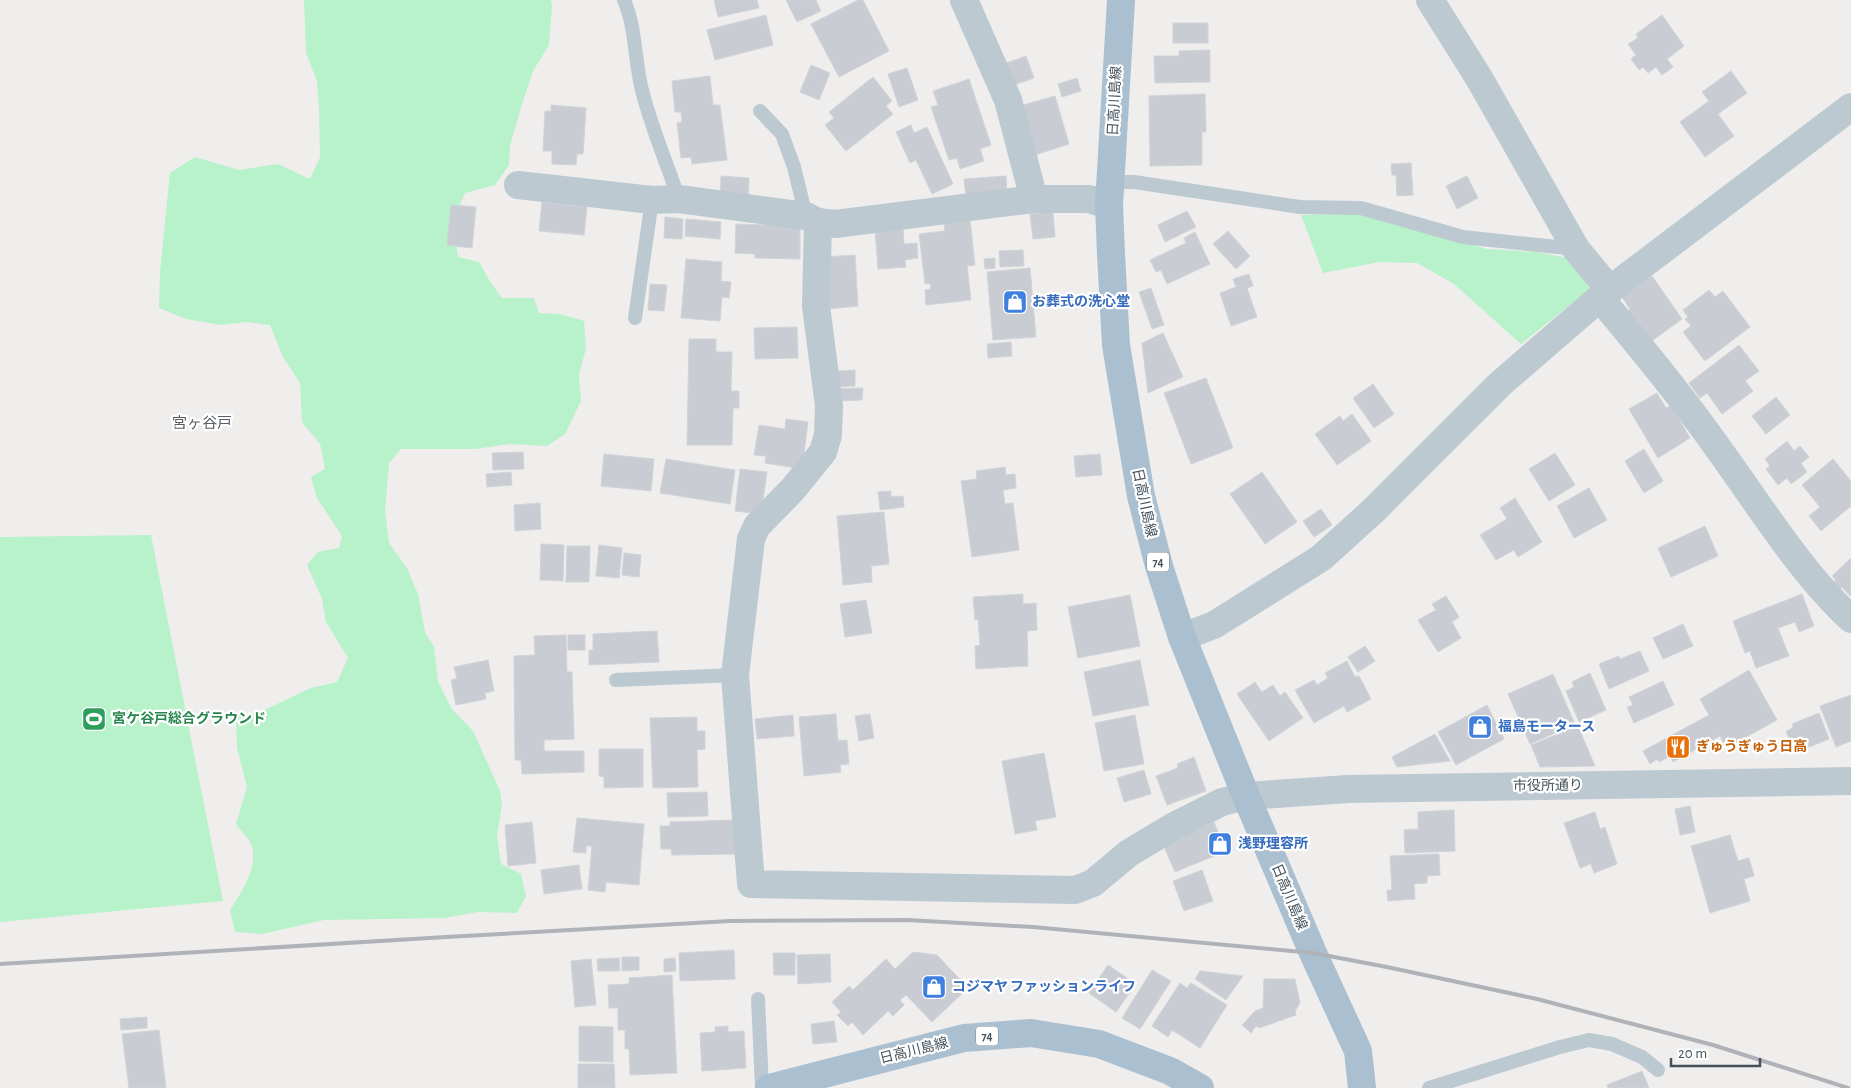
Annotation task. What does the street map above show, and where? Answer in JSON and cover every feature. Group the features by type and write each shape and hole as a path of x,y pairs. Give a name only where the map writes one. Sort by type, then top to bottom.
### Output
{"main road":[{"name":"日高川島線","path":"1120,0 1110,193 1115,328 1121,379 1141,496 1159,566 1182,637 1246,796 1313,954 1358,1051 1362,1088"},
{"name":"日高川島線","path":"769,1088 964,1038 1032,1033 1099,1044 1170,1071 1200,1088"}],"street":[{"path":"964,0 1008,100 1034,199"},
{"path":"1430,0 1480,78 1576,249 1605,294 1699,420 1801,563 1837,606 1851,619"},
{"path":"1182,637 1214,625 1321,558 1374,510 1500,384 1605,294 1851,107"},
{"path":"518,185 652,200 679,199 835,224 1034,199 1089,199 1110,193"},
{"path":"735,675 750,539 757,526 794,489 823,452 828,435 829,406 816,306 812,219"},
{"name":"市役所通り","path":"735,675 751,884 1075,890 1093,883 1129,853 1174,826 1222,802 1246,796 1348,789 1851,781"}],"lane":[{"path":"624,0 628,9 635,43 642,92 679,199"},
{"path":"760,111 782,134 812,219"},
{"path":"1110,193 1134,182 1300,207 1361,208 1463,238 1576,249"},
{"path":"635,318 652,200"},
{"path":"616,680 735,675"},
{"path":"758,999 762,1088"},
{"path":"1429,1088 1560,1047 1589,1040 1612,1044 1642,1057 1658,1070"}],"green space":[{"path":"304,0 551,0 549,45 533,71 522,104 510,146 509,165 495,185 465,193 456,213 455,234 458,257 479,262 502,298 534,298 539,313 560,314 584,321 586,348 579,375 581,401 565,434 547,446 510,444 475,449 401,449 389,463 385,511 389,543 407,568 418,594 425,632 434,647 438,681 451,708 473,731 500,791 502,806 497,835 501,864 521,874 526,896 517,913 478,912 444,918 324,920 262,934 235,932 230,910 249,877 253,859 253,850 250,842 236,824 247,787 237,748 236,716 262,711 311,688 337,682 348,658 326,622 322,599 307,565 318,552 339,548 342,536 317,498 311,477 325,469 320,444 302,422 300,383 283,357 270,325 247,322 221,325 186,319 159,308 160,272 170,173 195,157 239,170 278,164 310,179 320,157 319,108 317,81 306,53"},
{"path":"1365,214 1487,249 1536,252 1568,258 1590,289 1521,344 1454,284 1417,263 1380,262 1323,273 1301,215"},
{"name":"宮ケ谷戸総合グラウンド","path":"151,535 223,901 0,922 0,537"}],"building":[{"path":"714,0 757,0 759,8 718,17"},
{"path":"786,0 816,0 821,11 797,22"},
{"path":"858,0 863,0 889,51 839,77 811,24"},
{"path":"766,15 773,45 715,60 707,30"},
{"path":"1662,15 1684,46 1667,59 1673,67 1662,75 1656,67 1648,73 1643,67 1639,70 1631,59 1636,55 1628,44 1638,38 1636,34"},
{"path":"1173,23 1208,23 1208,43 1173,43"},
{"path":"1210,50 1210,82 1155,83 1154,56 1179,56 1179,51"},
{"path":"1026,56 1034,78 1014,85 1006,63"},
{"path":"811,65 830,73 819,100 800,92"},
{"path":"907,68 918,100 899,107 888,74"},
{"path":"1731,71 1747,93 1718,114 1734,136 1705,157 1680,122 1709,101 1702,92"},
{"path":"710,76 713,105 720,105 727,160 692,164 691,157 681,158 677,123 682,122 681,112 675,112 672,81"},
{"path":"873,77 892,101 886,106 893,114 846,151 825,125 834,118 829,112"},
{"path":"1077,78 1081,91 1062,97 1058,84"},
{"path":"969,79 991,145 980,149 984,161 960,169 957,158 949,160 931,107 938,105 933,91"},
{"path":"1205,94 1206,132 1202,132 1202,165 1150,166 1149,96"},
{"path":"1055,96 1069,144 1035,155 1020,106"},
{"path":"551,105 586,108 583,154 577,154 576,165 552,164 552,151 543,151 545,111 551,111"},
{"path":"911,125 914,133 927,127 953,184 932,194 916,160 910,163 896,132"},
{"path":"1411,163 1413,195 1397,196 1396,175 1392,175 1391,164"},
{"path":"721,176 749,178 748,201 720,199"},
{"path":"1006,176 1007,195 966,198 964,179"},
{"path":"1467,176 1478,198 1457,209 1446,186"},
{"path":"542,202 587,207 584,235 539,231"},
{"path":"451,205 476,207 472,248 447,245"},
{"path":"1187,211 1196,227 1165,242 1158,225"},
{"path":"1053,212 1055,237 1033,239 1030,214"},
{"path":"665,217 683,219 682,239 664,238"},
{"path":"686,219 721,222 720,239 685,236"},
{"path":"970,219 975,265 967,266 971,300 926,305 925,290 931,289 930,283 925,284 919,234 945,231 944,222"},
{"path":"736,224 800,226 800,259 755,258 755,254 735,253"},
{"path":"903,226 904,244 917,243 918,258 905,260 906,267 878,269 875,229"},
{"path":"1228,231 1250,256 1236,269 1213,244"},
{"path":"1195,232 1210,264 1167,284 1161,270 1156,272 1150,260 1186,243 1184,238"},
{"path":"1023,250 1024,266 1000,267 999,251"},
{"path":"855,255 858,306 827,309 824,257"},
{"path":"995,258 995,268 985,269 984,259"},
{"path":"686,259 722,262 721,281 731,282 729,298 722,297 720,321 681,318"},
{"path":"1030,268 1036,337 993,340 987,272"},
{"path":"1249,274 1253,286 1247,288 1257,317 1231,326 1220,293 1236,287 1233,279"},
{"path":"1652,276 1682,319 1649,343 1626,312 1630,309 1622,297"},
{"path":"650,284 667,285 664,311 648,310"},
{"path":"1151,288 1164,325 1152,329 1139,292"},
{"path":"1709,290 1715,297 1723,291 1750,327 1705,361 1683,332 1691,326 1685,319 1688,317 1683,310"},
{"path":"797,327 798,358 755,359 754,328"},
{"path":"1163,333 1183,377 1148,393 1142,343"},
{"path":"689,339 716,339 716,352 732,352 731,391 739,391 739,408 733,408 732,445 687,445"},
{"path":"1011,342 1012,356 988,358 987,344"},
{"path":"1739,345 1759,371 1745,381 1753,391 1722,414 1707,393 1700,398 1689,383"},
{"path":"855,370 855,386 838,387 837,371"},
{"path":"1206,378 1233,448 1191,464 1164,393"},
{"path":"1373,384 1394,414 1374,428 1353,398"},
{"path":"863,388 862,400 837,401 836,389"},
{"path":"1657,393 1666,408 1671,405 1690,438 1658,458 1629,409"},
{"path":"1776,397 1790,415 1766,434 1752,416"},
{"path":"1352,414 1371,441 1337,465 1315,434 1340,416 1343,421"},
{"path":"786,419 808,422 802,469 765,463 766,456 754,455 759,425 785,429"},
{"path":"1787,441 1794,451 1800,446 1809,457 1801,463 1807,472 1791,484 1787,478 1778,485 1766,469 1770,466 1765,459"},
{"path":"1644,449 1663,481 1644,493 1625,461"},
{"path":"523,452 524,469 493,470 492,453"},
{"path":"1555,453 1575,485 1549,501 1529,469"},
{"path":"604,454 654,459 651,491 601,486"},
{"path":"1100,454 1102,475 1076,477 1074,456"},
{"path":"666,459 735,470 730,504 660,493"},
{"path":"1833,459 1851,481 1851,506 1821,531 1809,516 1820,507 1802,485"},
{"path":"1005,467 1006,475 1015,474 1016,488 1003,490 1005,504 1013,503 1019,550 972,557 961,481 977,479 976,471"},
{"path":"740,469 767,472 761,514 735,511"},
{"path":"511,472 512,485 487,487 486,474"},
{"path":"1262,472 1297,522 1265,544 1230,494"},
{"path":"1589,488 1607,520 1574,538 1557,506"},
{"path":"891,491 891,497 903,496 904,507 880,510 878,492"},
{"path":"1515,498 1542,542 1518,557 1514,550 1496,560 1480,535 1507,519 1500,508"},
{"path":"540,503 541,529 515,531 514,505"},
{"path":"1321,509 1332,525 1314,537 1303,521"},
{"path":"884,512 889,564 871,566 872,582 843,585 837,516"},
{"path":"1705,526 1718,556 1671,577 1658,548"},
{"path":"541,544 564,545 563,581 540,580"},
{"path":"599,545 622,548 619,578 596,576"},
{"path":"567,546 590,546 589,582 566,582"},
{"path":"624,553 641,555 639,577 622,575"},
{"path":"1851,558 1851,597 1842,587 1837,591 1831,584 1836,580 1832,576"},
{"path":"1023,594 1023,604 1036,603 1037,630 1027,631 1028,666 976,669 975,646 980,645 978,619 975,620 973,597"},
{"path":"1802,594 1814,626 1799,632 1795,622 1778,628 1789,656 1756,668 1750,651 1745,653 1733,621"},
{"path":"1130,595 1140,646 1078,658 1068,607"},
{"path":"1446,596 1459,617 1452,622 1461,638 1438,652 1418,620 1436,610 1432,604"},
{"path":"866,600 872,633 845,637 840,604"},
{"path":"1683,624 1693,646 1663,659 1653,638"},
{"path":"657,631 659,662 589,665 589,650 593,650 593,634"},
{"path":"566,635 567,672 572,672 574,739 544,740 544,751 584,751 584,772 522,774 521,760 515,760 514,656 535,655 534,636"},
{"path":"568,635 585,635 585,650 568,650"},
{"path":"1365,646 1375,661 1358,672 1348,657"},
{"path":"1640,651 1649,671 1609,689 1599,664 1619,656 1620,659"},
{"path":"488,660 494,691 485,693 486,699 456,705 451,680 457,678 454,667"},
{"path":"1140,660 1149,705 1093,716 1084,672"},
{"path":"1347,661 1355,677 1359,676 1371,699 1347,712 1344,706 1314,723 1295,690 1314,680 1317,685 1328,678 1325,673"},
{"path":"1749,670 1777,720 1726,748 1720,736 1673,762 1670,756 1659,762 1657,759 1650,764 1643,751 1709,715 1700,699"},
{"path":"1590,673 1606,710 1579,722 1566,691 1574,687 1572,682"},
{"path":"1553,674 1575,724 1530,744 1508,694"},
{"path":"1663,681 1674,705 1634,723 1627,707 1633,705 1629,697"},
{"path":"1255,682 1262,692 1273,685 1280,696 1285,692 1303,718 1269,741 1237,694"},
{"path":"1851,695 1851,741 1836,747 1820,706"},
{"path":"1487,705 1504,739 1456,765 1438,732"},
{"path":"1819,713 1829,739 1802,750 1800,746 1793,749 1786,731 1793,728 1792,724"},
{"path":"836,714 838,741 847,740 849,764 840,765 841,772 804,776 799,717"},
{"path":"870,714 874,738 859,741 855,716"},
{"path":"793,715 794,736 757,739 755,719"},
{"path":"1135,715 1144,764 1104,771 1095,723"},
{"path":"697,717 697,731 705,731 705,749 697,750 698,787 653,788 650,718"},
{"path":"1578,726 1595,766 1540,767 1531,745"},
{"path":"1435,734 1450,761 1397,767 1392,757"},
{"path":"599,749 643,749 643,787 604,788 604,777 599,776"},
{"path":"1044,753 1056,817 1035,821 1037,830 1015,834 1002,761"},
{"path":"1194,757 1206,791 1167,805 1156,776 1178,768 1177,764"},
{"path":"1144,770 1151,794 1124,802 1117,778"},
{"path":"707,792 708,816 668,817 667,793"},
{"path":"1690,806 1695,832 1680,835 1675,809"},
{"path":"1454,810 1455,851 1405,853 1404,830 1418,829 1418,812"},
{"path":"1595,812 1600,829 1605,827 1617,864 1594,873 1591,864 1580,868 1564,823"},
{"path":"577,818 644,824 639,885 606,882 605,892 588,890 592,846 586,846 586,853 573,852"},
{"path":"735,820 736,854 672,855 671,849 661,849 660,826 670,826 670,822"},
{"path":"532,822 536,863 508,866 505,825"},
{"path":"1214,822 1226,851 1175,872 1163,844"},
{"path":"1730,835 1738,861 1749,858 1754,876 1744,879 1750,901 1710,913 1691,846"},
{"path":"1439,854 1440,875 1427,876 1427,883 1414,884 1415,899 1388,901 1387,890 1392,890 1390,856"},
{"path":"579,865 582,889 544,894 541,870"},
{"path":"1202,870 1213,901 1184,911 1173,881"},
{"path":"734,950 735,979 680,981 679,953"},
{"path":"913,952 937,955 968,988 932,1022 906,995 900,1000 904,1005 893,1016 888,1011 863,1035 852,1022 848,1026 837,1015 841,1012 832,1002 849,986 853,990 886,959 895,969"},
{"path":"773,953 795,953 795,975 774,975"},
{"path":"830,954 831,982 798,984 797,955"},
{"path":"622,957 639,957 639,970 622,971"},
{"path":"619,958 620,971 598,971 597,959"},
{"path":"675,958 676,971 664,972 664,959"},
{"path":"591,959 596,1005 575,1007 571,961"},
{"path":"1108,965 1136,984 1116,1012 1089,993"},
{"path":"1152,970 1171,981 1140,1029 1122,1018"},
{"path":"1200,971 1243,976 1226,1000 1195,979"},
{"path":"672,975 677,1073 630,1075 629,1049 625,1049 625,1030 618,1030 618,1008 609,1008 608,985 629,984 629,978"},
{"path":"1264,979 1295,979 1300,1003 1295,1011 1296,1015 1259,1028 1256,1026 1251,1033 1242,1025 1255,1011 1263,1008"},
{"path":"1180,983 1187,988 1191,983 1227,1005 1200,1048 1172,1030 1168,1037 1152,1026"},
{"path":"147,1017 147,1028 121,1030 120,1019"},
{"path":"834,1021 837,1042 813,1044 811,1024"},
{"path":"579,1026 613,1027 613,1062 579,1061"},
{"path":"728,1026 728,1032 744,1031 746,1068 702,1071 700,1033 715,1032 715,1027"},
{"path":"159,1030 166,1088 129,1088 122,1034"},
{"path":"578,1064 614,1064 615,1088 578,1088"},
{"path":"1642,1071 1649,1088 1608,1088 1607,1085"}],"railway":[{"path":"0,964 730,921 908,920 1033,927 1313,953 1387,967 1537,999 1713,1045 1848,1088"}],"place":[{"name":"お葬式の洗心堂","path":"1015,302"},
{"name":"宮ケ谷戸総合グラウンド","path":"94,719"},
{"name":"福島モータース","path":"1480,727"},
{"name":"ぎゅうぎゅう日高","path":"1678,747"},
{"name":"浅野理容所","path":"1220,844"},
{"name":"コジマヤ ファッションライフ","path":"934,987"}],"district":[{"name":"宮ヶ谷戸","path":"202,423"}]}
